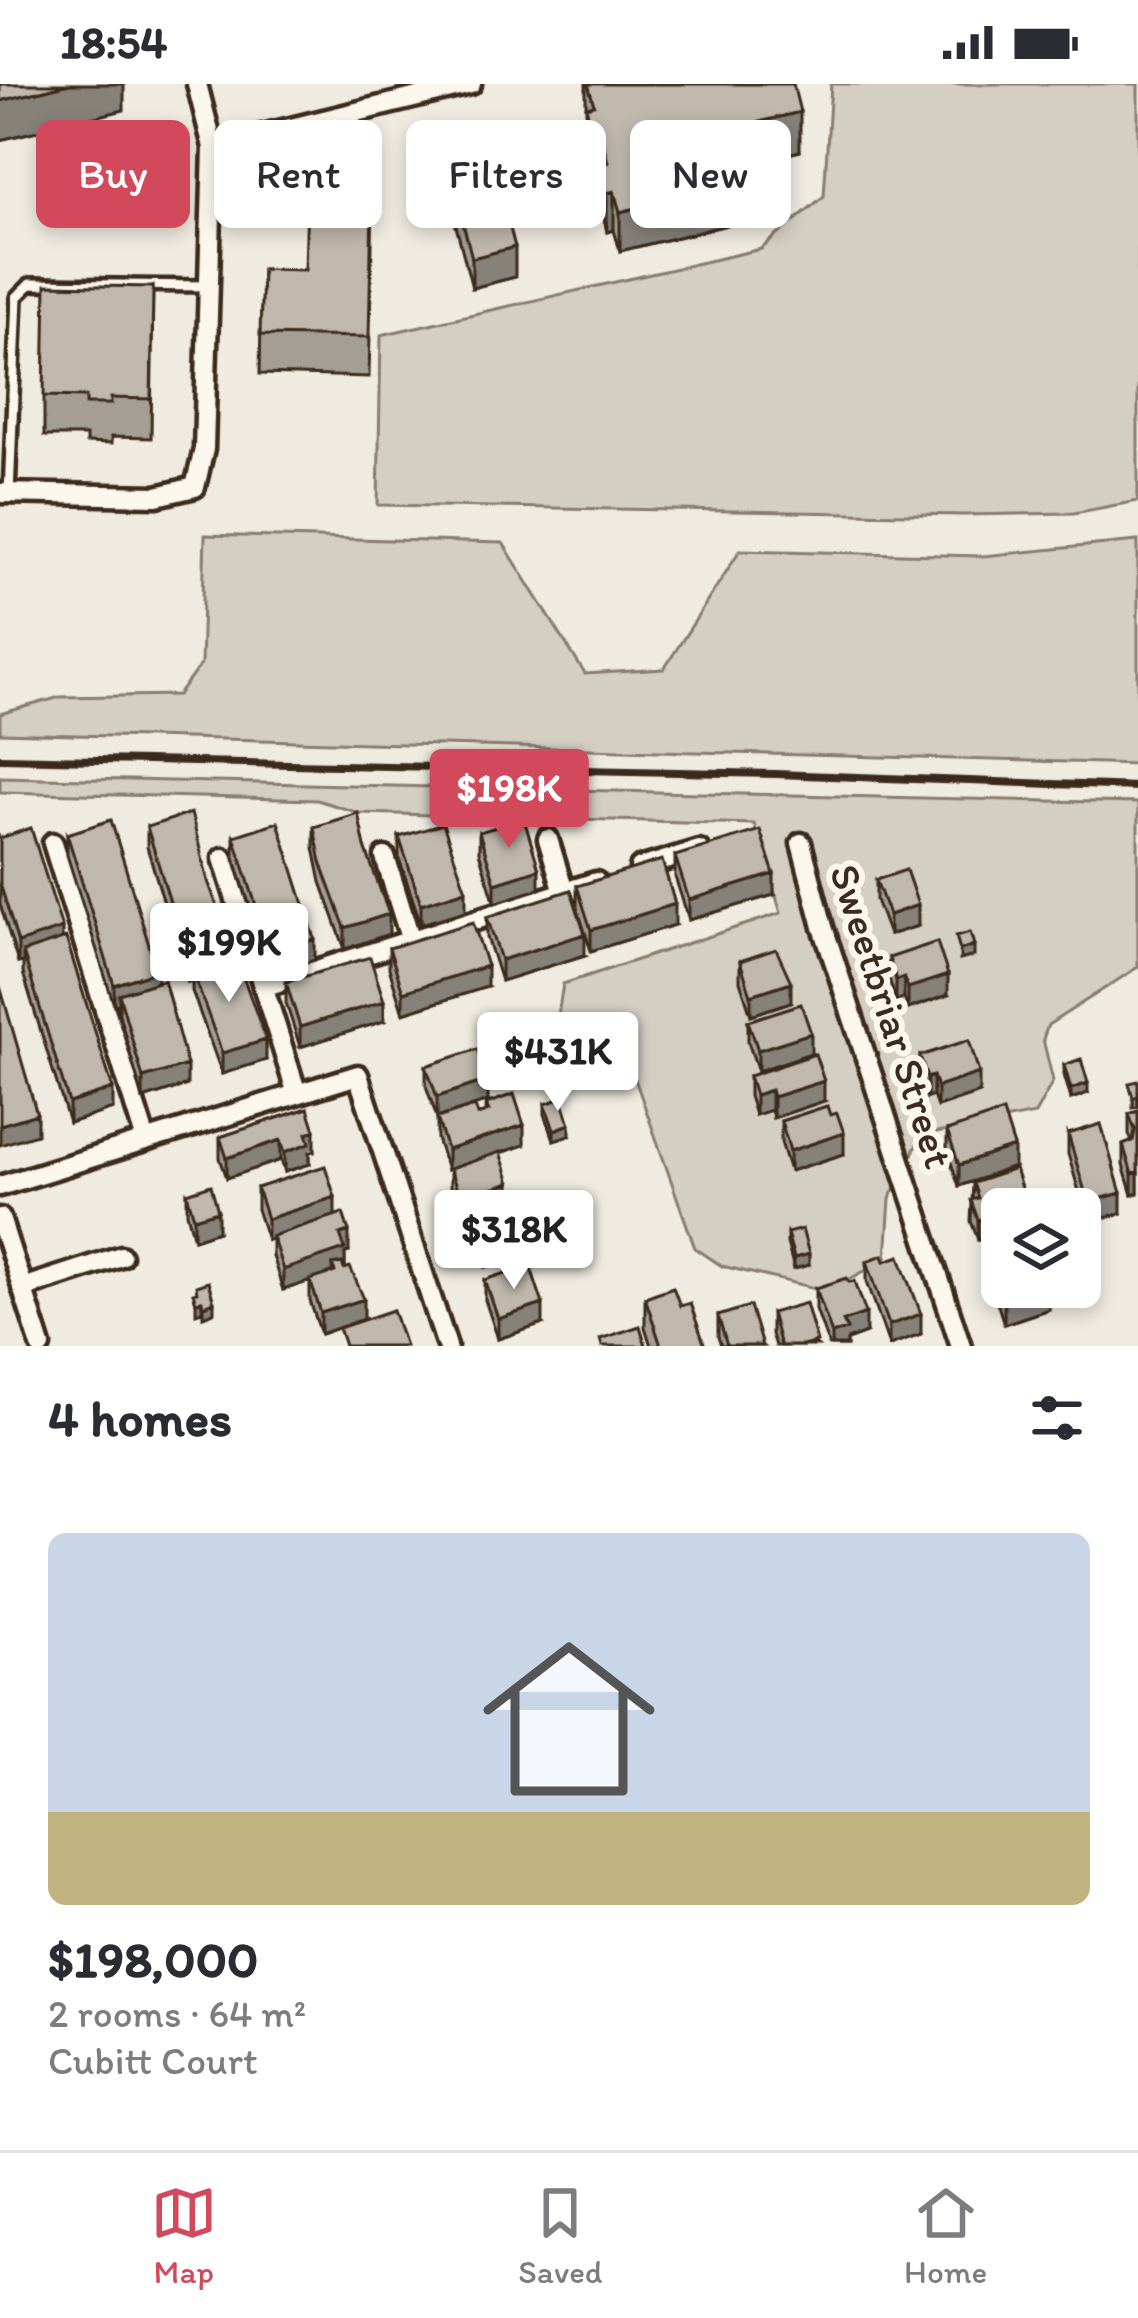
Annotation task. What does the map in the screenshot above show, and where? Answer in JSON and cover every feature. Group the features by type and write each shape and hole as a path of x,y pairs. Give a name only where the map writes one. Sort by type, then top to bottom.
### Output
{"street":[{"path":"4,494 157,496 195,487 204,449 213,148 197,84"},
{"path":"213,148 471,84"},
{"path":"548,839 564,892"},
{"path":"52,843 146,1141"},
{"name":"Sweetbriar Street","path":"801,843 823,927 961,1346"},
{"path":"263,987 712,846"},
{"path":"385,857 411,941"},
{"path":"223,858 297,1094"},
{"path":"0,1186 358,1075 447,1346"},
{"path":"0,1218 41,1346"},
{"path":"22,1288 121,1256"}],"lane":[{"path":"4,494 17,297 30,284 208,286"},
{"path":"0,293 17,297"}],"shaded area":[{"path":"831,84 1138,84 1138,501 1074,513 963,515 378,505 381,335 761,249 824,196"},
{"path":"205,535 503,543 585,674 664,669 740,550 983,556 1138,541 1138,764 0,733 0,714 60,697 178,695 201,664"},
{"path":"0,777 1138,803 1138,967 1048,1025 1043,1039 1053,1081 1035,1114 921,1136 890,1199 886,1259 828,1291 722,1266 695,1248 631,1068 577,1053 558,1015 563,984 781,913 754,824 359,813 317,800 0,792"}],"building":[{"path":"0,84 69,84 0,101"},
{"path":"588,84 793,84 800,112 767,120 630,120 630,209 620,212 614,191 607,193 606,189 606,120 589,120 586,107 594,105"},
{"path":"306,228 372,228 369,337 260,335 262,269 305,270"},
{"path":"464,228 510,228 515,247 472,258"},
{"path":"46,285 153,287 151,399 111,398 111,404 86,404 86,397 44,396"},
{"path":"191,813 208,881 232,947 188,961 147,827"},
{"path":"358,813 389,914 345,928 314,827"},
{"path":"524,819 539,869 495,883 479,832"},
{"path":"111,820 157,971 114,985 67,834"},
{"path":"278,822 315,939 271,953 234,836"},
{"path":"443,824 466,890 421,904 399,837"},
{"path":"31,828 62,928 18,943 0,883 0,838"},
{"path":"760,830 774,874 689,900 675,856"},
{"path":"662,860 675,904 591,930 577,886"},
{"path":"906,870 918,905 889,915 876,880"},
{"path":"571,890 585,934 501,960 487,917"},
{"path":"473,922 487,966 403,992 389,948"},
{"path":"970,932 974,945 960,950 956,936"},
{"path":"66,938 113,1089 69,1103 23,952"},
{"path":"937,942 948,975 908,988 904,978 896,980 889,958"},
{"path":"776,949 791,982 751,995 740,961"},
{"path":"236,957 266,1040 222,1053 192,970"},
{"path":"370,957 384,1001 300,1027 286,982"},
{"path":"164,980 187,1065 143,1078 119,994"},
{"path":"0,986 37,1114 0,1125"},
{"path":"801,1004 811,1033 758,1050 748,1021"},
{"path":"969,1040 979,1073 937,1087 933,1076 927,1078 920,1056"},
{"path":"478,1049 488,1080 437,1097 426,1066"},
{"path":"815,1054 824,1081 773,1097 771,1090 755,1095 749,1076"},
{"path":"1081,1059 1088,1083 1071,1089 1064,1065"},
{"path":"1138,1081 1138,1096 1133,1098 1129,1083"},
{"path":"514,1094 524,1125 447,1150 437,1118 475,1106 478,1115 489,1111 486,1104"},
{"path":"562,1098 570,1124 554,1130 545,1104"},
{"path":"827,1106 830,1115 837,1113 844,1133 790,1151 781,1121"},
{"path":"308,1108 315,1130 307,1133 310,1143 285,1152 281,1140 227,1158 220,1137"},
{"path":"1138,1111 1138,1173 1132,1174 1123,1145 1133,1141 1129,1114"},
{"path":"1003,1112 1014,1147 959,1165 947,1131"},
{"path":"1101,1124 1121,1193 1101,1198 1101,1188 1084,1188 1068,1134"},
{"path":"500,1152 510,1183 460,1199 450,1169"},
{"path":"325,1166 335,1197 267,1219 257,1188"},
{"path":"1015,1169 1021,1188 981,1188 978,1220 971,1200 978,1198 973,1183"},
{"path":"211,1185 218,1211 194,1218 187,1193"},
{"path":"537,1191 549,1226 486,1246 484,1240 477,1242 466,1212 505,1200 508,1208 513,1206 511,1200"},
{"path":"343,1213 349,1231 340,1234 345,1249 283,1270 272,1236"},
{"path":"802,1229 809,1254 794,1258 787,1233"},
{"path":"883,1255 885,1261 900,1256 921,1314 889,1325 867,1261"},
{"path":"342,1263 344,1269 350,1267 364,1299 321,1313 310,1280 335,1272 333,1265"},
{"path":"530,1265 543,1304 498,1319 485,1280"},
{"path":"847,1278 855,1281 866,1313 843,1321 847,1329 832,1334 816,1288"},
{"path":"208,1282 214,1302 203,1306 193,1293 196,1286"},
{"path":"673,1287 680,1306 690,1303 705,1346 661,1346 645,1297"},
{"path":"806,1303 817,1342 780,1346 771,1313"},
{"path":"750,1306 762,1346 727,1346 718,1316"},
{"path":"393,1310 405,1346 345,1346 339,1328"},
{"path":"640,1326 646,1346 602,1346 600,1339"}],"railway":[{"path":"0,758 775,774 1138,787"}]}
